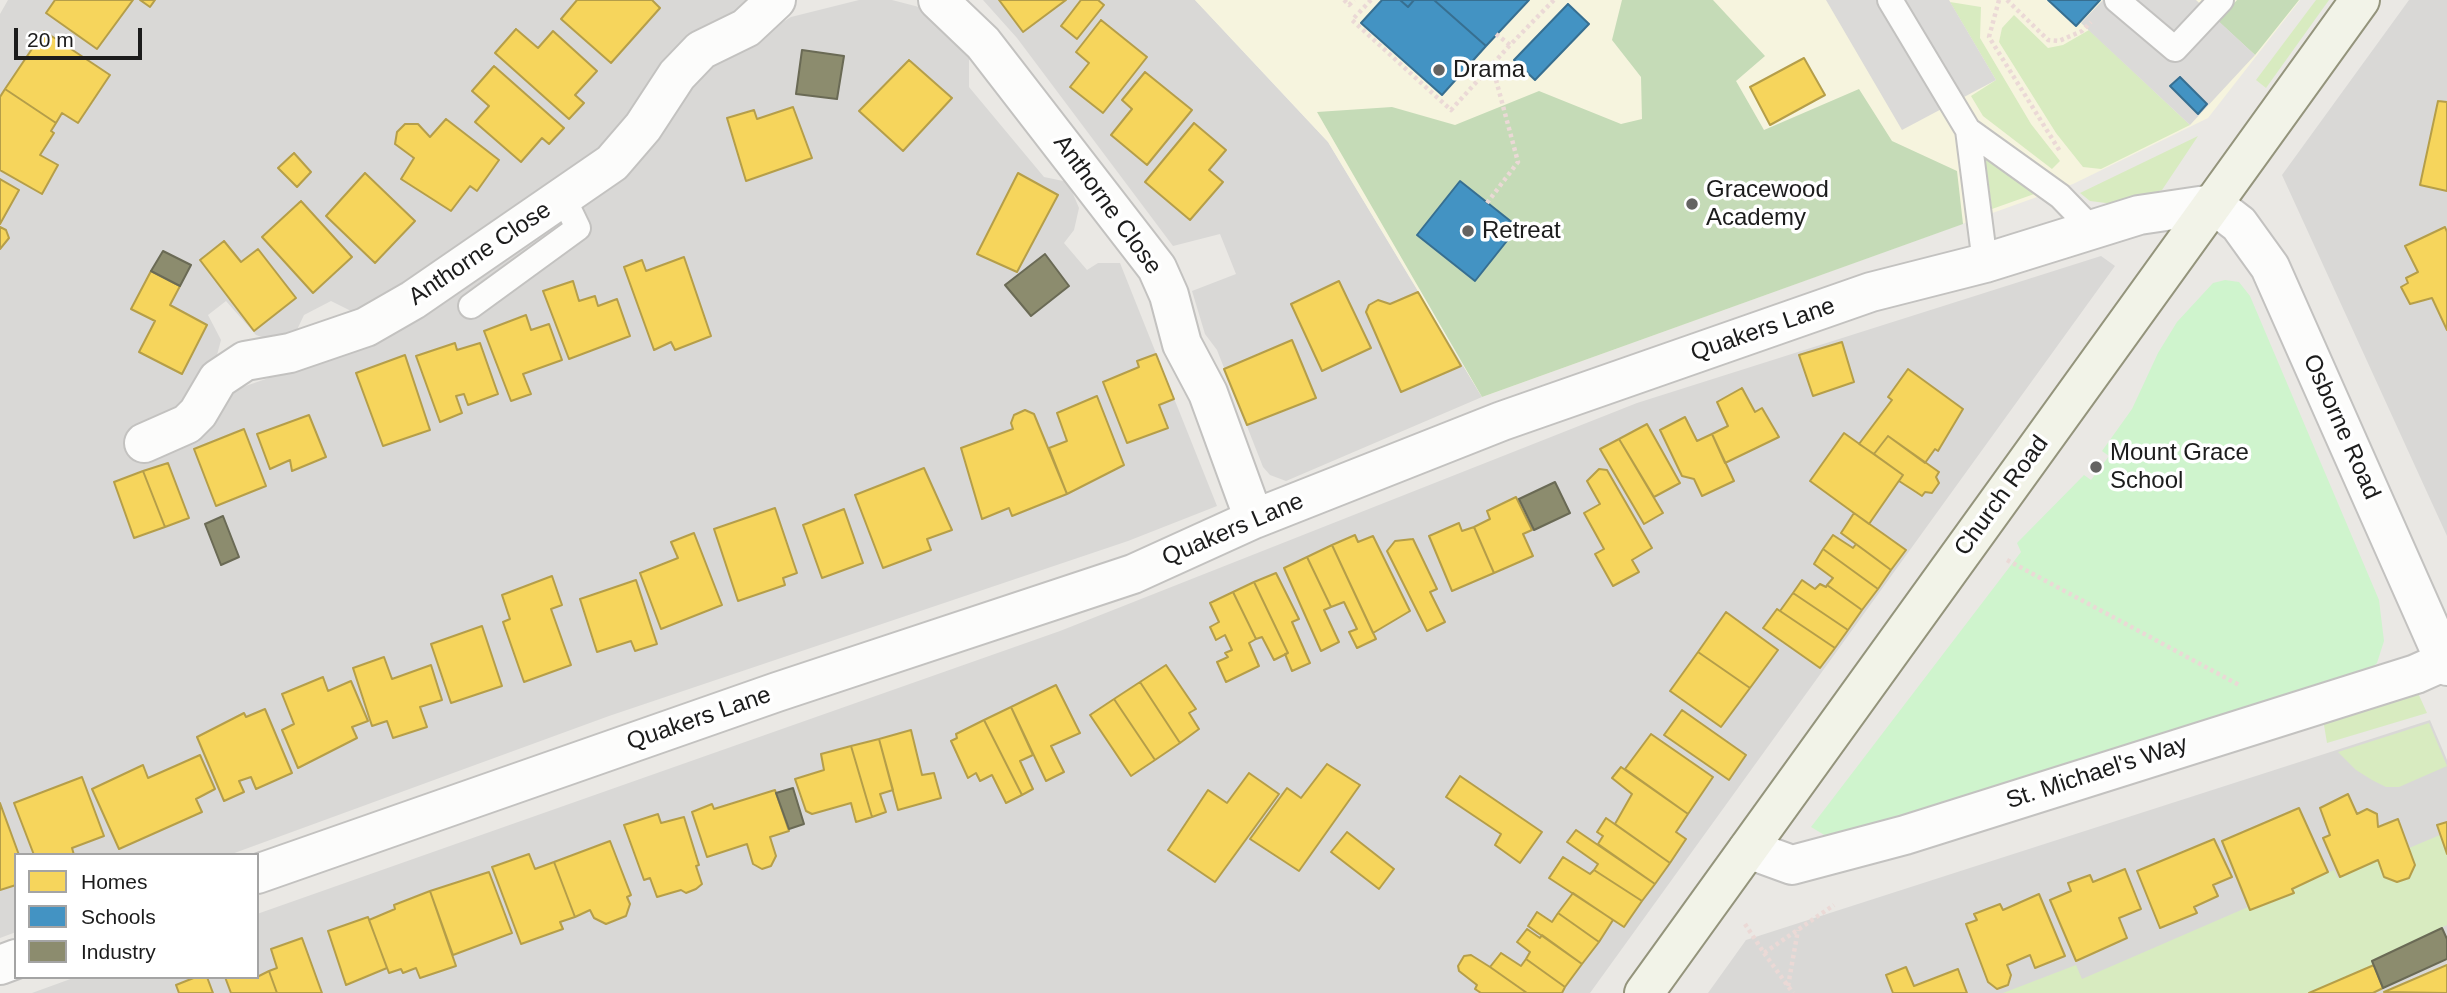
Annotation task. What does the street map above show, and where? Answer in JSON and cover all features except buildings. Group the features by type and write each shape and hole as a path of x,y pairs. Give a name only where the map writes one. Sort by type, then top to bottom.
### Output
{"street":[{"name":"Anthorne Close","path":"144,443 187,424 198,413 219,379 244,361 290,353 366,327 413,300 612,163 643,127 677,75 701,50 746,28 776,0"},
{"name":"Anthorne Close","path":"938,0 983,43 1157,268 1169,295 1182,344 1208,393 1254,519"},
{"name":"Church Road","path":"1644,993 2360,0"},
{"name":"Quakers Lane","path":"259,873 777,692 1133,573 1254,519 1502,421 1871,292 1985,263 2139,215 2213,204"},
{"name":"Osborne Road","path":"2213,204 2239,223 2270,267 2446,664"},
{"name":"St. Michael's Way","path":"1748,849 1793,865 1905,835 2446,664"}],"lane":[{"path":"1890,0 1968,130 2060,196 2092,229"},
{"path":"2118,0 2175,49 2221,0"},
{"path":"1968,130 1985,263"},
{"path":"471,306 578,228 563,197"}],"path":[{"path":"1344,0 1349,5 1354,0"},
{"path":"1371,0 1352,20 1451,110 1554,0"},
{"path":"2000,0 1989,37 2064,156"},
{"path":"2007,0 2048,40 2059,41 2082,31 2098,16"},
{"path":"1496,34 1510,45"},
{"path":"1487,202 1518,162 1492,64"},
{"path":"2007,560 2268,701 2278,716"},
{"path":"1763,953 1834,905"},
{"path":"1742,920 1793,993"},
{"path":"1788,986 1799,929"}],"shaded area":[{"path":"8,0 753,0 656,74 618,128 596,152 378,304 355,313 331,301 304,315 295,334 268,339 256,335 226,301 208,315 221,340 217,355 193,383 185,401 168,414 126,432 140,461 237,389 375,341 691,86 715,63 791,17 859,0 892,0 919,7 969,58 969,87 1044,177 1068,182 1079,208 1074,230 1064,243 1087,270 1098,263 1120,263 1217,506 1128,541 609,716 234,853 14,853 14,933 0,938 0,14"},
{"path":"983,0 1195,0 1328,142 1482,397 1286,481 1270,475 1263,467 1217,350 1205,334 1192,291 1236,274 1220,234 1173,246 1017,38"},
{"name":"Gracewood Academy","path":"1195,0 2300,0 2208,118 2073,184 1482,397 1328,142"},
{"path":"1826,0 1949,0 1996,80 1902,130"},
{"path":"2103,0 2196,0 2255,55 2190,125 2081,23"},
{"path":"2409,0 2447,0 2447,536 2282,175"},
{"path":"2101,256 2115,266 1590,993 32,993 70,979 259,979 259,913 1060,631 1637,403"},
{"path":"2430,720 2447,760 2447,993 1708,993 1746,940"}],"green space":[{"path":"1622,0 1713,0 1765,56 1736,81 1764,130 1859,89 1892,141 1957,171 1963,224 1482,397 1317,112 1392,107 1455,125 1539,91 1621,124 1642,119 1641,77 1612,40"},
{"path":"2237,0 2299,0 2255,55 2218,21"},
{"path":"2316,0 2329,0 2266,88 2256,80"},
{"path":"1950,2 1981,7 1980,38 2031,124 2060,161 2052,169 1983,116 1971,96 1996,80"},
{"path":"2014,15 2048,48 2063,45 2089,30 2190,125 2101,169 2083,167 2056,133 1999,42 2002,28"},
{"path":"2198,136 2162,190 2114,204 2090,201 2080,193"},
{"path":"1993,157 2037,193 1992,209 1985,160"},
{"path":"2225,280 2239,282 2250,296 2379,600 2384,641 2377,663 2362,677 1831,839 1811,827 2021,552 2017,543 2084,475 2091,480 2109,456 2102,451 2132,409 2158,353 2177,322 2213,283"},
{"path":"2418,693 2427,713 2327,743 2323,719"},
{"path":"2429,723 2447,766 2399,787 2386,787 2372,780 2356,770 2338,752"},
{"path":"2440,835 2447,854 2447,925 2372,961 2374,965 2309,993 2003,993 2076,965 2082,979 2248,907 2250,910 2294,893 2292,889 2334,870 2338,878 2378,860 2385,877 2397,882 2409,878 2415,865 2409,848"}],"place":[{"name":"Drama","path":"1439,70"},
{"name":"Gracewood Academy","path":"1692,204"},
{"name":"Retreat","path":"1468,231"},
{"name":"Mount Grace School","path":"2096,467"}]}
